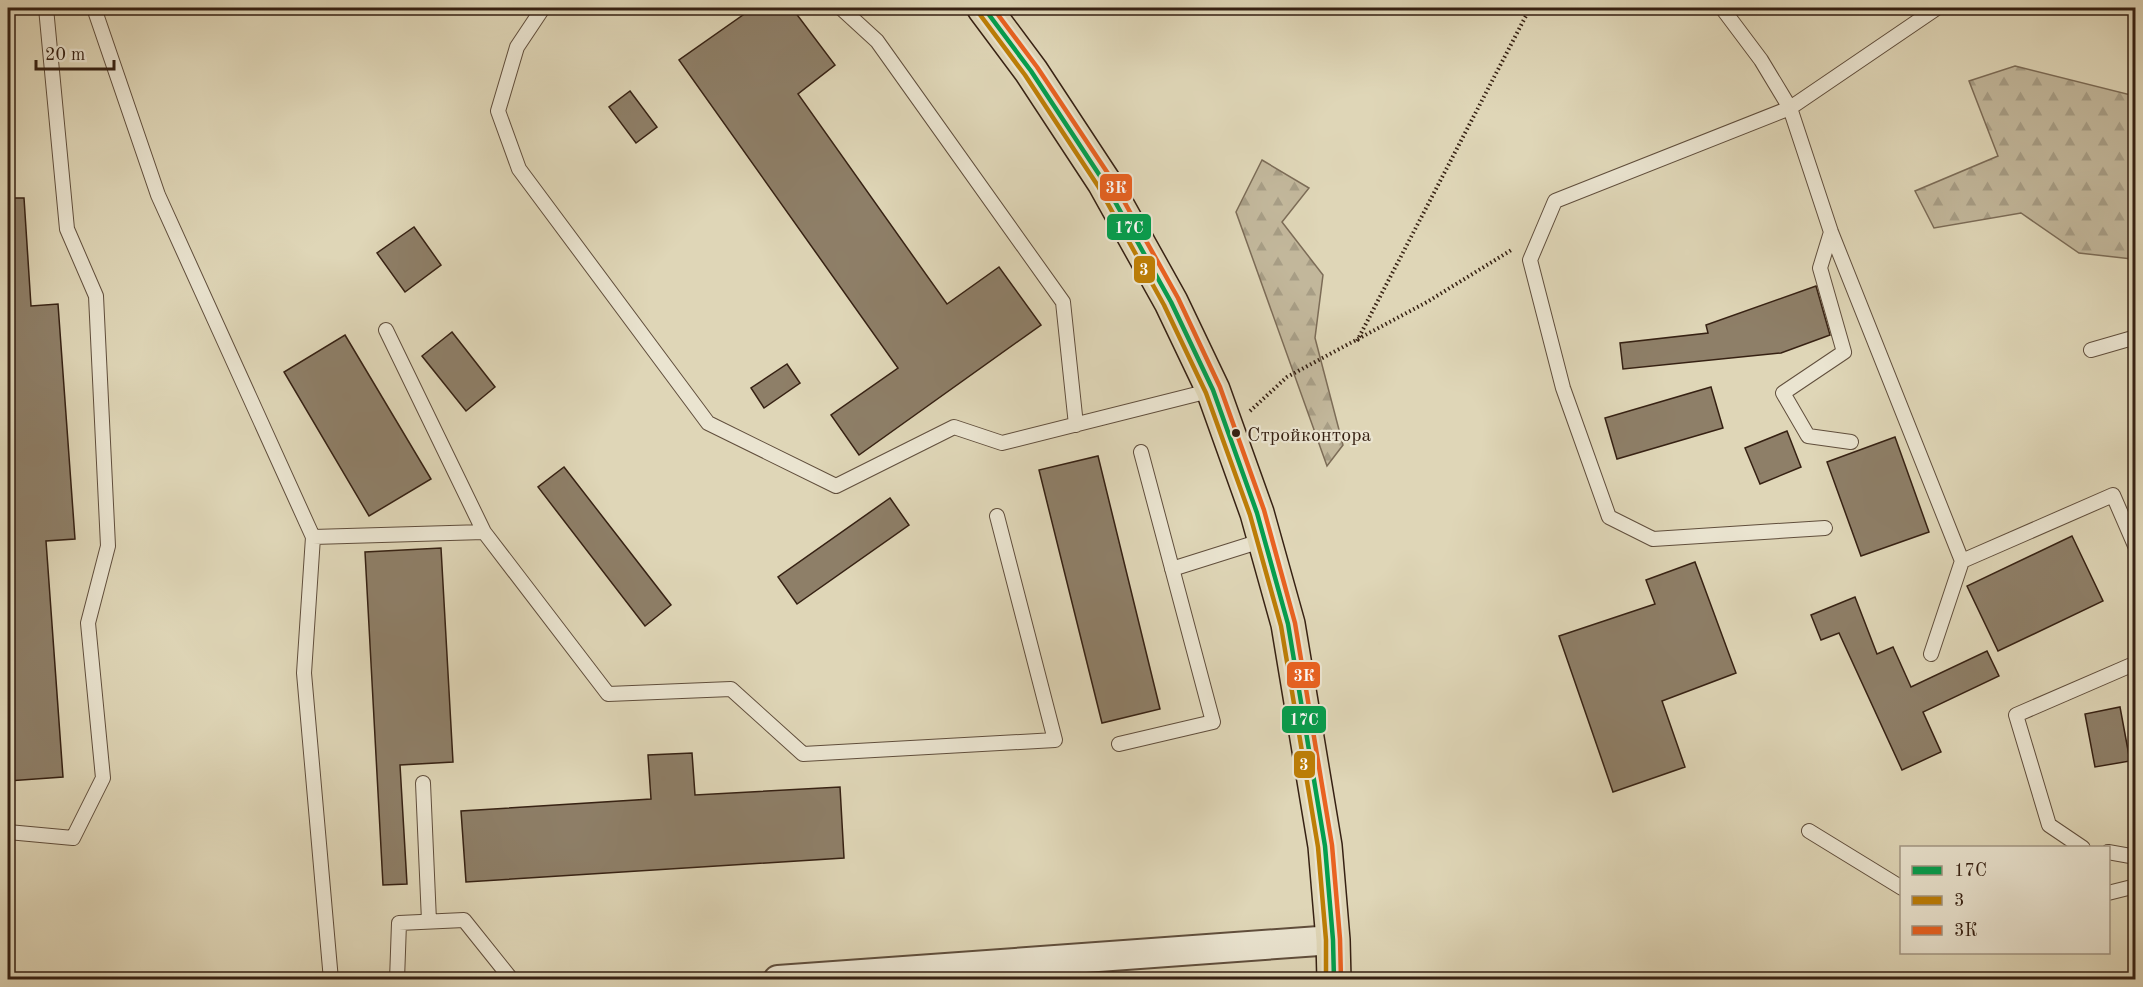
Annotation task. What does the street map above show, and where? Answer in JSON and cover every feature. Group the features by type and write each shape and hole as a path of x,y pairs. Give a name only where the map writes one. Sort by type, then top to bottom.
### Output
{"main road":[{"path":"984,8 1031,71 1104,182 1171,302 1213,390 1264,540 1288,624 1325,846 1334,980"}],"street":[{"path":"778,980 1333,939"}],"lane":[{"path":"8,832 73,838 103,778 88,623 108,546 96,296 67,229 46,8"},
{"path":"94,8 158,195 313,537 304,673 331,980"},
{"path":"543,8 517,46 498,111 519,169 708,423 836,486 954,427 1002,443 1213,390"},
{"path":"841,8 877,41 1063,302 1076,425"},
{"path":"1722,8 1761,60 1790,108 1831,232 1962,561 1931,654"},
{"path":"1825,528 1653,540 1609,517 1563,388 1530,260 1555,201 1790,108 1937,8"},
{"path":"1831,232 1820,268 1844,352 1783,393 1808,436 1851,442"},
{"path":"386,330 484,532 608,694 731,689 803,753 1054,740 997,516"},
{"path":"2091,350 2136,337"},
{"path":"1119,744 1213,722 1141,452"},
{"path":"1962,561 2113,495 2136,548"},
{"path":"313,537 484,532"},
{"path":"1172,569 1264,540"},
{"path":"2080,846 2049,825 2016,715 2136,663"},
{"path":"423,783 429,921"},
{"path":"1809,831 1900,887"},
{"path":"2110,852 2136,857"},
{"path":"2110,893 2136,886"},
{"path":"397,980 399,922 464,920 512,980"}],"path":[{"path":"1357,341 1530,8"},
{"path":"1228,432 1287,377 1426,302 1542,231"}],"green space":[{"path":"2015,66 2135,96 2136,256 2132,259 2079,253 2021,213 1934,228 1915,191 1998,156 1969,81"},
{"path":"1262,160 1309,188 1282,222 1323,275 1315,338 1343,445 1327,466 1236,212"}],"building":[{"path":"753,8 792,8 835,65 798,94 947,304 999,267 1041,325 859,455 831,415 898,368 679,60"},
{"path":"630,91 657,127 636,143 609,107"},
{"path":"8,198 24,198 31,306 58,304 75,539 46,541 63,777 8,781"},
{"path":"414,227 441,265 405,292 377,253"},
{"path":"1816,286 1830,335 1781,353 1623,369 1620,343 1708,333 1706,325"},
{"path":"452,332 495,387 466,411 422,356"},
{"path":"345,335 431,479 369,516 284,372"},
{"path":"787,364 800,383 764,408 751,388"},
{"path":"1711,387 1723,428 1617,459 1605,418"},
{"path":"1787,431 1801,467 1760,484 1745,448"},
{"path":"1895,437 1929,532 1861,556 1827,462"},
{"path":"1098,456 1160,709 1102,723 1039,470"},
{"path":"564,467 671,605 645,626 538,487"},
{"path":"890,498 909,525 797,604 778,577"},
{"path":"2072,536 2103,601 1998,651 1967,586"},
{"path":"441,548 453,762 400,765 407,884 383,885 365,552"},
{"path":"1695,562 1736,673 1662,701 1685,767 1613,792 1559,636 1655,604 1646,580"},
{"path":"1855,597 1877,654 1893,647 1911,687 1987,651 1999,676 1923,712 1941,752 1902,770 1839,633 1821,640 1811,615"},
{"path":"2120,707 2130,761 2095,767 2085,714"},
{"path":"692,753 695,795 840,787 844,858 466,882 461,811 651,799 648,755"}],"transit line":[{"name":"17С","path":"984,8 1031,71 1104,182 1171,302 1213,390 1257,513 1288,624 1325,846 1334,980"},
{"name":"3К","path":"993,8 1037,67 1111,178 1178,298 1220,387 1264,510 1295,623 1332,845 1341,980"},
{"name":"3","path":"978,12 1025,75 1098,186 1164,305 1206,393 1250,515 1281,626 1318,847 1326,940 1326,980"}],"place":[{"name":"Стройконтора","path":"1236,433"}]}
